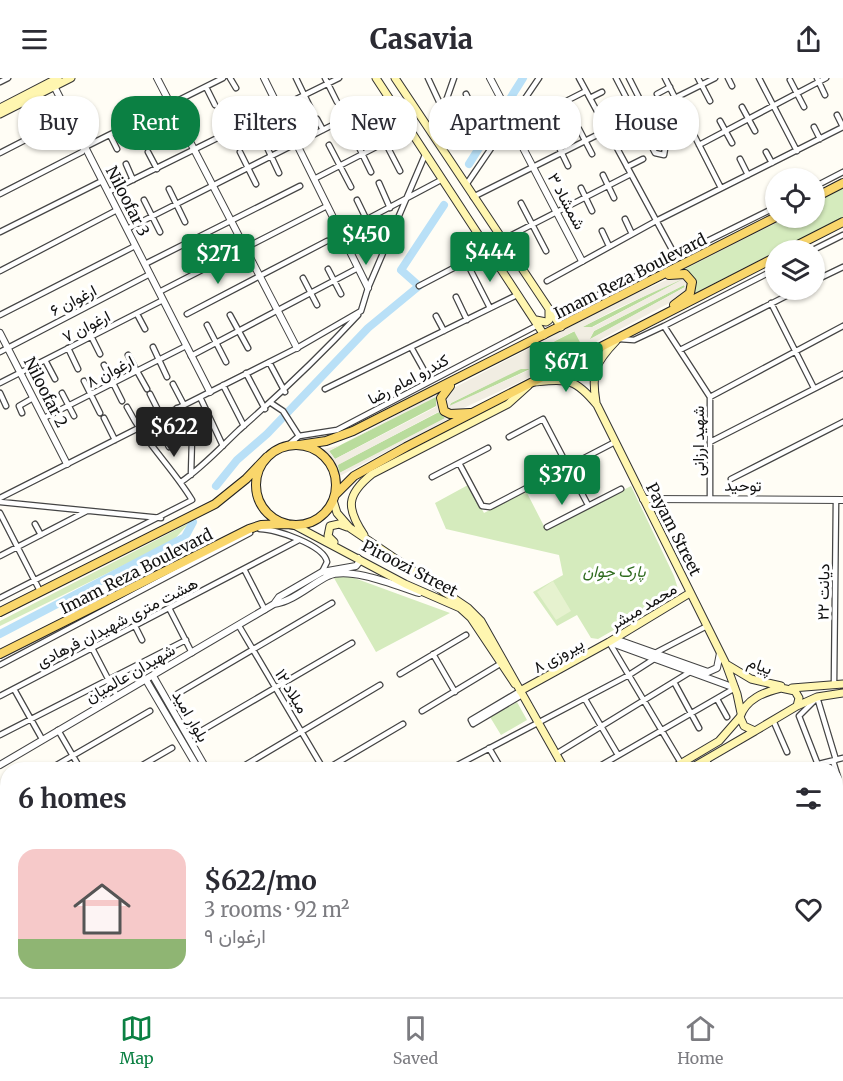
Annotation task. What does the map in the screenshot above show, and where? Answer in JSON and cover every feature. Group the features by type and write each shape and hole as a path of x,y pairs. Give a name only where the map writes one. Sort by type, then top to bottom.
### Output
{"main road":[{"path":"0,108 54,81 71,78"},
{"path":"376,78 387,96"},
{"path":"395,78 429,130"},
{"path":"0,114 54,81"},
{"path":"417,142 544,335"},
{"path":"442,150 561,327"},
{"path":"825,192 843,183"},
{"path":"808,240 843,222"},
{"name":"Imam Reza Boulevard","path":"299,441 336,438 394,411 765,223"},
{"path":"334,497 335,474 328,459 299,441 267,457 258,474 256,492 268,514 291,524 307,524 321,517 334,497 354,476 765,263"},
{"path":"643,326 684,299 692,288 691,278 682,273 646,283"},
{"path":"536,322 549,320 549,309"},
{"path":"597,405 593,385 596,367 601,357 617,340"},
{"path":"455,380 441,395 442,408 450,414 474,412"},
{"path":"368,540 352,512 352,498 359,484 372,474 508,404 532,384 568,380 582,388 597,405"},
{"name":"Payam Street","path":"597,405 726,664 735,688 740,715"},
{"path":"395,462 406,447"},
{"name":"Imam Reza Boulevard","path":"0,612 214,504 246,479 267,457"},
{"name":"Piroozi Street","path":"334,497 337,513 350,528 475,614 560,762"},
{"name":"Imam Reza Boulevard","path":"0,654 169,572 249,529 261,525 291,524"},
{"name":"Piroozi Street","path":"291,524 338,546 467,614 520,690"},
{"path":"338,546 328,536 328,529 335,524 350,528"},
{"name":"محمد مبشر","path":"612,641 690,593"},
{"name":"پیروزی ۸","path":"520,690 612,641"},
{"name":"پیام","path":"726,664 751,679 789,688"},
{"path":"683,762 719,741 757,696 789,688 843,684"},
{"path":"789,688 798,695 796,706"},
{"path":"701,762 796,706 817,697 843,693"},
{"path":"740,715 744,726 755,731"}],"street":[{"path":"0,82 8,78"},
{"path":"157,78 167,96"},
{"path":"187,96 223,78"},
{"path":"230,78 236,88"},
{"path":"264,78 273,96"},
{"path":"296,78 304,95 327,81 339,78"},
{"path":"428,78 437,96"},
{"path":"447,96 454,78"},
{"path":"490,78 499,96"},
{"path":"528,96 539,78"},
{"path":"579,78 593,104"},
{"path":"616,78 655,153 664,155 665,149 629,78"},
{"path":"665,78 674,96"},
{"path":"698,78 710,101"},
{"path":"679,96 715,78"},
{"path":"728,78 732,86"},
{"path":"759,78 797,151"},
{"path":"721,188 699,145 825,78"},
{"path":"790,80 804,106"},
{"path":"818,80 825,95"},
{"name":"Niloofar 3","path":"54,81 61,96"},
{"path":"327,81 334,96"},
{"path":"206,87 212,100"},
{"path":"657,94 670,87"},
{"path":"575,96 586,91"},
{"path":"590,99 602,92"},
{"path":"742,107 755,131"},
{"path":"547,281 632,234 843,127 837,115"},
{"path":"720,121 732,143"},
{"path":"318,122 323,130"},
{"path":"318,133 330,126"},
{"path":"814,127 820,139"},
{"path":"581,132 592,153"},
{"path":"99,140 110,135"},
{"path":"473,197 593,137"},
{"path":"108,192 212,142"},
{"path":"0,153 18,144"},
{"path":"329,145 351,187"},
{"path":"0,194 83,150"},
{"name":"Niloofar 3","path":"87,150 210,392"},
{"path":"268,150 279,172"},
{"path":"127,229 284,150"},
{"path":"299,150 368,288"},
{"path":"360,150 371,172"},
{"path":"314,179 369,150"},
{"path":"388,150 399,171"},
{"path":"465,186 492,150"},
{"name":"شمشاد ۳","path":"525,150 559,212 582,261"},
{"path":"560,150 568,166"},
{"path":"617,150 676,257"},
{"path":"195,151 297,348"},
{"path":"148,152 157,169"},
{"path":"766,152 772,163"},
{"path":"240,153 256,184"},
{"path":"181,482 285,392 361,311 368,288 425,155"},
{"path":"627,167 643,159"},
{"path":"740,159 748,175"},
{"path":"126,164 133,180"},
{"path":"825,181 843,172"},
{"path":"502,240 631,174"},
{"path":"603,175 614,198"},
{"path":"0,232 102,180"},
{"path":"341,234 441,180"},
{"path":"379,183 390,208"},
{"path":"145,264 300,186"},
{"path":"581,188 592,211"},
{"path":"169,189 185,222"},
{"path":"144,200 160,232"},
{"path":"357,200 374,235"},
{"path":"521,203 546,251"},
{"path":"159,292 327,206"},
{"path":"0,270 117,210"},
{"path":"554,316 765,212"},
{"path":"625,219 632,234"},
{"path":"602,231 609,246"},
{"path":"825,244 843,235"},
{"path":"316,237 321,244"},
{"path":"187,314 327,241"},
{"path":"0,315 135,246"},
{"path":"419,286 488,250"},
{"path":"163,256 166,263"},
{"path":"469,267 490,308"},
{"path":"825,276 843,267"},
{"path":"191,356 358,268"},
{"path":"328,270 341,294"},
{"name":"ارغوان ۶","path":"0,351 150,274"},
{"path":"617,340 634,340 765,275"},
{"path":"303,278 317,305"},
{"path":"602,294 607,303"},
{"path":"325,389 517,295"},
{"path":"456,297 467,320"},
{"name":"ارغوان ۷","path":"0,383 163,300"},
{"path":"680,350 777,300"},
{"path":"771,303 814,388"},
{"path":"0,500 297,348 361,311"},
{"path":"137,314 145,329"},
{"path":"230,315 248,348"},
{"path":"436,316 444,331"},
{"name":"کندرو امام رضا","path":"299,441 337,430 494,348 536,322"},
{"path":"207,325 226,362"},
{"name":"شهید ارزانی","path":"664,326 710,397 710,498"},
{"path":"710,397 843,326"},
{"name":"Niloofar 2","path":"0,333 67,464"},
{"path":"91,336 100,354"},
{"name":"ارغوان ۸","path":"44,418 186,346"},
{"path":"153,347 167,377"},
{"path":"411,347 430,381"},
{"path":"68,348 78,369"},
{"path":"494,348 499,358"},
{"path":"128,355 161,416"},
{"path":"45,360 55,379"},
{"path":"269,362 285,392"},
{"path":"105,365 122,401"},
{"path":"246,373 265,409"},
{"path":"710,442 843,374"},
{"path":"84,381 115,440"},
{"path":"173,384 184,405"},
{"path":"224,385 244,426"},
{"path":"0,393 6,406"},
{"path":"62,393 74,416"},
{"path":"200,397 223,446"},
{"path":"22,413 19,406 33,398"},
{"path":"388,402 394,411"},
{"path":"271,403 284,411 299,441"},
{"path":"0,598 161,518 192,500 181,482 164,464 138,428 127,407"},
{"path":"177,408 192,438 191,475"},
{"path":"509,437 543,419 588,505"},
{"path":"155,420 169,447"},
{"path":"731,479 843,422"},
{"path":"459,463 482,506 490,507 615,442"},
{"path":"432,477 488,448"},
{"path":"547,527 621,489"},
{"name":"توحید","path":"644,499 839,500"},
{"path":"0,500 161,518"},
{"name":"دیانت ۲۲","path":"834,684 839,500"},
{"path":"0,556 87,511"},
{"path":"0,513 40,591"},
{"path":"35,524 41,535"},
{"path":"0,665 169,572 255,530 266,529 299,540 326,556 327,565 322,572"},
{"name":"هشت متری شهیدان فرهادی","path":"0,696 299,540"},
{"path":"274,604 279,597 322,572 359,564 358,558"},
{"path":"244,569 265,610"},
{"path":"274,604 283,603 330,575 341,573 349,573 431,596"},
{"path":"177,694 332,603"},
{"name":"شهیدان عالمیان","path":"5,762 274,604"},
{"path":"169,608 192,653"},
{"path":"135,626 142,640"},
{"name":"میلاد ۱۲","path":"239,626 319,762"},
{"path":"463,762 629,675 655,656 707,626"},
{"path":"400,674 466,635"},
{"path":"0,735 186,640"},
{"path":"612,641 735,688"},
{"path":"612,641 629,675 680,762"},
{"path":"201,731 352,643"},
{"path":"92,648 117,696"},
{"path":"670,662 711,672 717,668 720,653"},
{"path":"433,654 455,692"},
{"path":"422,711 500,664"},
{"path":"556,754 690,672"},
{"name":"بلوار امید","path":"153,676 202,762"},
{"name":"بلوار امید","path":"146,680 194,762"},
{"path":"674,682 699,728"},
{"path":"251,762 380,685"},
{"path":"606,762 735,688"},
{"path":"14,689 42,740"},
{"path":"472,722 520,690"},
{"path":"817,697 835,760"},
{"path":"817,697 799,716 817,762"},
{"path":"585,699 618,755"},
{"path":"717,699 727,717"},
{"path":"61,762 150,711"},
{"path":"773,720 787,752"},
{"path":"338,762 403,724"},
{"path":"58,730 76,762"},
{"path":"148,762 172,748"},
{"path":"489,748 497,762"},
{"path":"830,762 843,758"}],"green space":[{"path":"843,188 843,217 825,226 825,198"},
{"path":"766,228 822,228 798,240 765,240 765,257 695,293 694,278 683,270"},
{"path":"681,278 682,280 592,327 582,327"},
{"path":"684,285 685,287 589,340 594,331"},
{"path":"575,331 581,343 544,363 537,350"},
{"path":"521,368 532,368 449,407 451,403"},
{"path":"436,396 436,406 335,459 329,451"},
{"path":"439,412 446,418 340,473 337,465"},
{"name":"پارک جوان","path":"468,485 484,513 526,491 546,530 631,486 678,589 673,596 598,639 591,638 577,615 557,626 533,592 563,575 559,555 446,529 435,503"},
{"path":"189,523 173,541 0,626 0,621"},
{"path":"346,575 450,613 376,652 334,578"},
{"path":"553,581 571,611 556,620 537,592"},
{"path":"517,702 527,720 501,735 490,717"}],"shaded area":[{"path":"675,276 689,279 688,291 675,300 524,380 457,411 448,411 442,400 450,390 613,304","holes":["683,279 593,327 583,327 616,309","684,285 685,287 590,339 594,331","574,331 581,344 544,362 538,350","521,369 531,369 449,406"]},
{"path":"440,392 438,400 440,409 454,416 338,477 334,462 324,449 341,445 329,451 335,459 436,407 436,397 343,444","holes":["438,412 445,418 339,473 338,465"]}],"waterway":[{"path":"469,164 523,78"},
{"path":"216,486 237,460 267,434 368,328 419,286 401,270 444,205"},
{"path":"0,634 185,537 193,522"}]}
